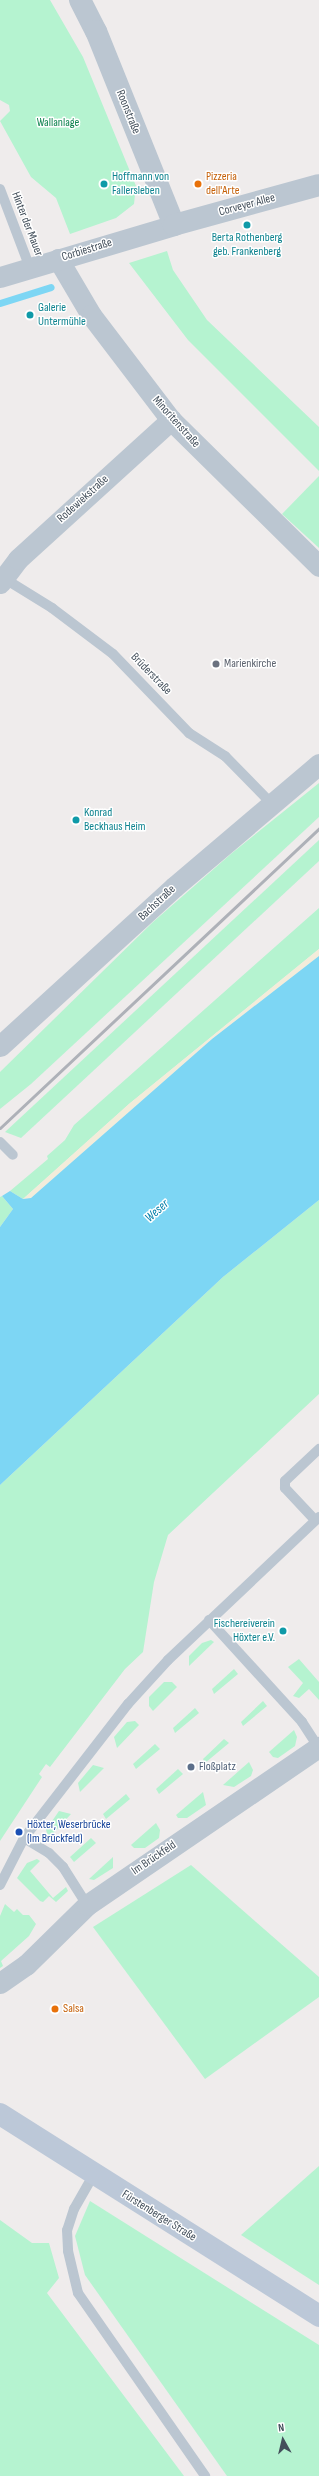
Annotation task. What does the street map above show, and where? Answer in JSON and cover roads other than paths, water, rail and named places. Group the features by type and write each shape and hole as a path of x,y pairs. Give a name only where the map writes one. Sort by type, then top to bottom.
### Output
{"main road":[{"name":"Fürstenberger Straße","path":"0,2114 319,2316"}],"street":[{"name":"Roonstraße","path":"80,0 96,31 174,225"},
{"name":"Corveyer Allee","path":"174,225 319,185"},
{"name":"Corbiestraße","path":"0,277 174,225"},
{"name":"Minoritenstraße","path":"58,259 91,315 171,420 319,566"},
{"name":"Rodewiekstraße","path":"1,579 18,559 171,420"},
{"name":"Bachstraße","path":"0,1046 174,887 271,803 319,764"},
{"name":"Im Brückfeld","path":"0,1983 26,1965 87,1905 319,1747"}],"lane":[{"name":"Hinter der Mauer","path":"0,189 30,268"},
{"name":"Brüderstraße","path":"1,579 52,608 113,654 136,675 188,733 225,756 271,803"},
{"path":"0,1142 13,1155"},
{"path":"0,1885 24,1838 128,1704 209,1620 317,1519 285,1488 285,1481 319,1449"},
{"path":"209,1620 302,1722 319,1747"},
{"path":"24,1838 54,1858 87,1905"},
{"path":"94,2174 74,2209 67,2230 68,2251 78,2293 205,2476"}],"water":[{"name":"Weser","path":"319,956 319,1200 223,1277 0,1485 0,1227 13,1209 2,1196 10,1191 23,1199 31,1198 212,1039"}],"waterway":[{"path":"0,303 51,287"}],"railway":[{"path":"0,1128 319,828"}],"place":[{"name":"Hoffmann von Fallersleben","path":"104,184"},
{"name":"Pizzeria dell'Arte","path":"198,184"},
{"name":"Berta Rothenberg geb. Frankenberg","path":"247,225"},
{"name":"Galerie Untermühle","path":"30,315"},
{"name":"Marienkirche","path":"216,664"},
{"name":"Konrad Beckhaus Heim","path":"76,820"},
{"name":"Fischereiverein Höxter e.V.","path":"283,1631"},
{"name":"Floßplatz","path":"191,1767"},
{"name":"Höxter, Weserbrücke (Im Brückfeld)","path":"19,1832"},
{"name":"Salsa","path":"55,2009"}],"park label":[{"name":"Wallanlage","path":"58,123"}]}
